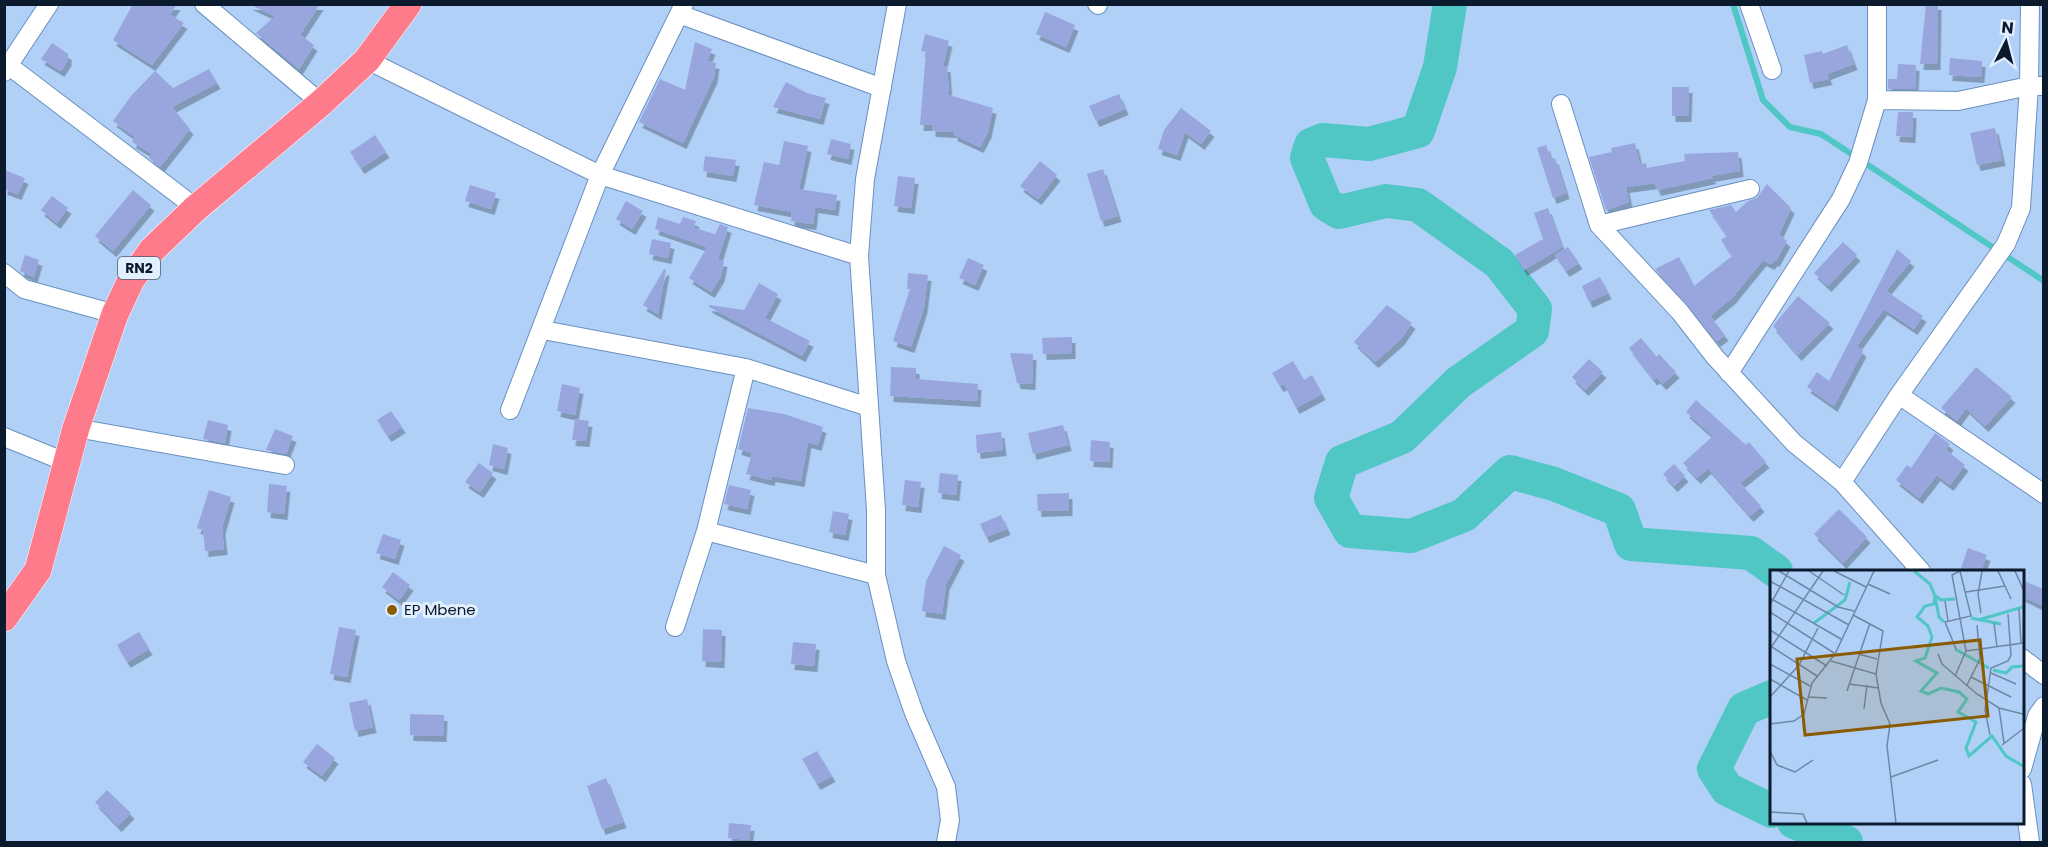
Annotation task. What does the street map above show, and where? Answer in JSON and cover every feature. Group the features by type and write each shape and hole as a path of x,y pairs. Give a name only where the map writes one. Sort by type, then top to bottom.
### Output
{"highway":[{"name":"RN2","path":"4,618 38,570 76,428 115,314 131,280 152,250 196,208 321,103 367,60 408,4"}],"street":[{"path":"49,4 6,67 196,208"},
{"path":"204,4 321,103"},
{"path":"897,4 866,179 859,256 876,510 876,575 896,661 914,713 946,787 950,820 946,843"},
{"path":"1749,4 1772,70"},
{"path":"1729,373 1841,199 1860,157 1877,100 1877,4"},
{"path":"1842,482 1899,395 2004,249 2021,208 2036,86 2030,4"},
{"path":"510,410 543,330 600,175 681,9 882,88"},
{"path":"367,60 600,175 859,256"},
{"path":"1877,100 1958,101 2036,86"},
{"path":"1561,104 1599,225 1680,312 1729,373 1794,443 1842,482 1920,570"},
{"path":"1599,225 1750,189"},
{"path":"4,273 24,289 115,314"},
{"path":"543,330 746,368 869,407"},
{"path":"675,627 706,531 746,368"},
{"path":"1899,395 2043,494"},
{"path":"76,428 285,465"},
{"path":"4,437 68,464"},
{"path":"706,531 876,575"},
{"path":"2024,660 2043,675"},
{"path":"2024,762 2037,716 2043,706"},
{"path":"2024,799 2030,843"}],"building":[{"path":"133,4 177,4 170,15 184,23 152,65 113,40"},
{"path":"249,4 320,4 300,35 314,45 299,69 256,33 275,16"},
{"path":"1926,4 1938,4 1937,64 1920,64"},
{"path":"1045,12 1075,25 1066,47 1036,34"},
{"path":"925,34 949,41 943,66 947,66 949,95 993,108 988,132 980,147 954,135 954,132 932,131 932,125 920,125 926,52 921,51"},
{"path":"695,42 712,49 707,61 716,63 714,77 683,143 639,122 660,79 685,90"},
{"path":"52,43 68,54 68,60 61,71 41,59"},
{"path":"1847,45 1854,64 1827,74 1829,79 1810,83 1804,55 1822,51 1823,54"},
{"path":"1950,58 1982,61 1981,77 1949,75"},
{"path":"1898,64 1916,65 1915,89 1888,89 1888,79 1897,79"},
{"path":"209,69 217,83 172,107 190,129 160,167 149,158 152,154 132,142 135,137 113,121 131,96 155,71 173,88"},
{"path":"786,82 807,93 826,98 820,119 773,107"},
{"path":"1672,87 1689,87 1688,116 1672,116"},
{"path":"1119,94 1125,109 1096,121 1089,106"},
{"path":"1181,108 1211,131 1201,144 1185,132 1177,155 1158,149 1164,130"},
{"path":"1898,112 1913,112 1912,137 1896,136"},
{"path":"1995,128 2002,160 1977,165 1970,133"},
{"path":"375,135 386,152 361,168 350,152"},
{"path":"831,139 851,144 848,159 827,154"},
{"path":"784,141 808,146 799,189 837,195 835,210 815,207 813,224 791,221 792,212 754,205 764,162 779,165"},
{"path":"1635,143 1640,164 1646,163 1647,168 1685,161 1684,154 1738,152 1740,171 1657,190 1655,183 1626,187 1629,202 1606,210 1589,157 1612,152 1611,148"},
{"path":"1546,145 1551,159 1555,158 1566,193 1553,198 1537,148"},
{"path":"705,156 736,160 733,176 703,171"},
{"path":"1040,161 1057,175 1038,199 1020,186"},
{"path":"1103,169 1118,216 1101,221 1087,174"},
{"path":"4,170 25,178 18,194 4,189"},
{"path":"898,176 915,178 911,208 894,206"},
{"path":"1767,184 1791,208 1779,234 1787,241 1776,261 1774,260 1771,264 1763,260 1732,298 1710,316 1725,335 1717,341 1655,269 1679,257 1694,286 1732,256 1721,240 1727,236 1709,210 1731,205 1736,212 1748,201 1757,198"},
{"path":"470,185 496,193 491,209 465,201"},
{"path":"133,190 151,205 113,251 95,236"},
{"path":"52,196 68,208 57,223 41,210"},
{"path":"626,201 643,211 632,229 616,219"},
{"path":"1548,208 1562,247 1524,270 1515,255 1543,239 1534,213"},
{"path":"658,217 680,224 683,217 696,221 694,228 715,234 720,224 728,227 718,260 724,261 721,276 711,292 689,278 707,247 655,229"},
{"path":"652,239 671,243 668,258 649,254"},
{"path":"1843,242 1857,255 1828,286 1814,273"},
{"path":"1568,247 1579,263 1566,271 1555,255"},
{"path":"1897,249 1911,261 1886,291 1923,316 1914,329 1884,309 1857,346 1863,351 1834,406 1807,387 1817,372 1829,381"},
{"path":"25,255 39,260 34,277 20,271"},
{"path":"968,258 984,265 975,285 959,278"},
{"path":"664,269 666,270 658,314 643,305"},
{"path":"908,273 928,275 924,307 911,347 893,341 910,289 907,289"},
{"path":"1600,277 1608,293 1589,302 1582,286"},
{"path":"759,283 778,294 765,318 810,341 802,356 709,307 709,305 744,310"},
{"path":"1798,296 1830,323 1798,355 1773,326"},
{"path":"1387,305 1412,323 1401,339 1375,362 1354,342"},
{"path":"1072,337 1072,353 1043,354 1042,338"},
{"path":"1641,338 1657,357 1659,354 1676,372 1663,384 1656,377 1654,380 1629,348"},
{"path":"1010,353 1033,354 1032,384 1017,383"},
{"path":"1589,359 1603,372 1585,390 1572,377"},
{"path":"1293,361 1304,380 1312,375 1322,394 1296,408 1284,384 1280,386 1272,373"},
{"path":"891,367 916,368 916,379 978,384 977,401 890,396"},
{"path":"1976,367 2012,397 1985,426 1966,408 1957,421 1941,408"},
{"path":"562,384 580,388 575,415 557,411"},
{"path":"1696,400 1746,445 1749,442 1766,462 1740,483 1761,506 1750,516 1708,468 1697,478 1683,463 1713,436 1686,412"},
{"path":"748,408 784,414 823,427 818,445 808,442 801,481 772,476 771,480 746,474 752,453 738,449"},
{"path":"391,411 402,427 388,436 377,420"},
{"path":"575,419 589,421 586,441 572,440"},
{"path":"208,420 228,425 225,443 203,439"},
{"path":"1063,425 1068,445 1033,454 1028,433"},
{"path":"275,429 293,436 286,454 266,450"},
{"path":"1001,432 1003,450 977,453 976,435"},
{"path":"1935,433 1950,444 1946,450 1965,465 1950,485 1937,475 1919,498 1896,480 1907,465 1911,468"},
{"path":"1091,440 1110,442 1109,462 1090,461"},
{"path":"493,444 508,448 504,469 489,465"},
{"path":"479,463 493,473 480,492 465,482"},
{"path":"1674,464 1685,476 1674,486 1663,474"},
{"path":"940,473 958,475 956,495 938,493"},
{"path":"905,480 921,482 918,507 902,505"},
{"path":"269,484 287,486 284,514 267,512"},
{"path":"729,485 751,490 747,509 724,504"},
{"path":"209,490 231,497 222,528 224,549 205,551 203,530 197,528"},
{"path":"1069,493 1069,510 1038,511 1037,494"},
{"path":"1839,509 1867,537 1843,563 1814,534"},
{"path":"833,511 849,514 845,535 829,532"},
{"path":"1001,515 1007,529 986,537 980,524"},
{"path":"383,534 401,540 395,559 376,553"},
{"path":"944,546 961,555 946,584 942,614 922,611 926,581"},
{"path":"1968,548 1987,555 1981,570 1960,570"},
{"path":"393,572 410,585 399,600 382,587"},
{"path":"2024,581 2043,589 2043,606 2024,597"},
{"path":"339,627 356,630 347,677 330,674"},
{"path":"703,629 722,630 721,662 702,661"},
{"path":"139,632 149,649 127,662 117,645"},
{"path":"793,642 816,644 814,666 791,664"},
{"path":"367,699 373,727 355,731 349,703"},
{"path":"410,714 444,715 443,736 410,735"},
{"path":"317,744 335,758 322,776 303,762"},
{"path":"817,751 832,776 817,784 802,759"},
{"path":"606,778 623,822 602,829 587,786"},
{"path":"107,790 131,813 118,826 95,802"},
{"path":"729,823 751,825 749,840 728,838"}],"waterway":[{"path":"1450,4 1440,67 1418,131 1369,144 1323,140 1311,145 1307,158 1326,204 1339,212 1386,201 1418,205 1499,263 1535,309 1532,331 1459,382 1402,437 1342,462 1331,498 1350,531 1411,536 1464,515 1510,472 1554,484 1619,510 1631,544 1751,553 1775,570"},
{"path":"1733,4 1763,100 1790,127 1821,134 2044,281"},
{"path":"1770,698 1744,709 1714,769 1727,789 1770,810"},
{"path":"1797,823 1846,842"}],"place":[{"name":"EP Mbene","path":"392,610"}]}
